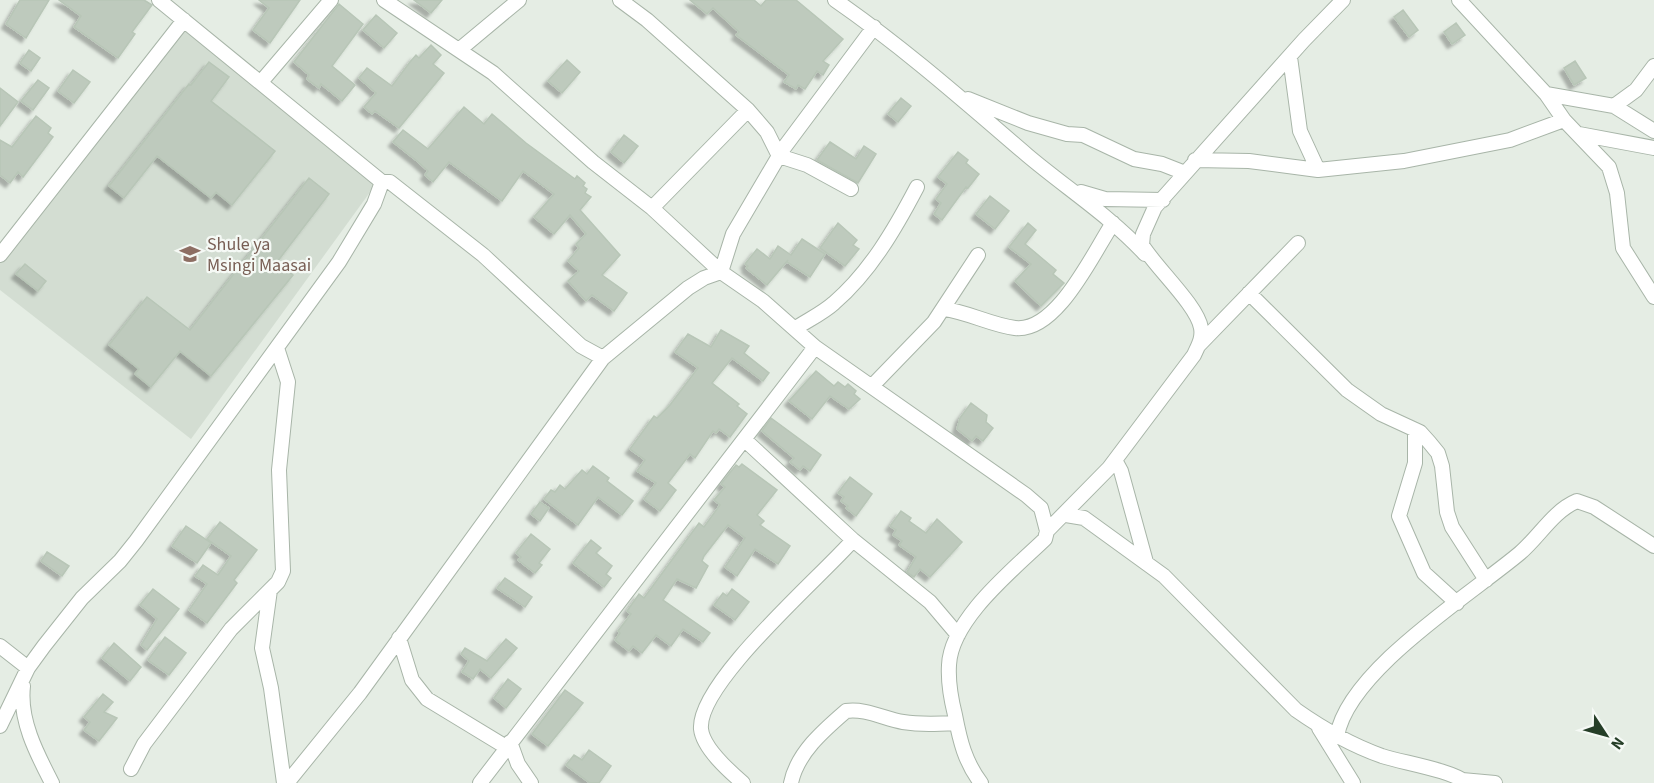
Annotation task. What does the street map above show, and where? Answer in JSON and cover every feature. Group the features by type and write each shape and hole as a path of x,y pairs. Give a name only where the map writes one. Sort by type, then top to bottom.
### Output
{"street":[{"path":"261,82 331,0"},
{"path":"384,0 493,73 593,162 652,208 721,272 764,301 815,347 873,385 1041,508 1047,531 1045,539 995,587 958,635 949,665 956,723 963,752 981,783"},
{"path":"459,50 519,0"},
{"path":"620,0 647,20 748,110 767,132 778,156 807,165 851,189"},
{"path":"836,0 874,27 1065,186 1113,223 1152,262 1197,314 1202,329 1199,345"},
{"path":"1152,262 1142,245 1143,234 1155,207 1195,160 1343,0"},
{"path":"1459,0 1545,94 1564,120 1602,158 1614,178 1623,248 1654,297"},
{"path":"169,3 184,20 382,182 390,182 483,255 581,346 603,358"},
{"path":"0,255 184,20"},
{"path":"721,272 732,234 778,156 874,27"},
{"path":"1290,57 1300,131 1318,170"},
{"path":"1614,106 1636,90 1654,66"},
{"path":"1545,94 1614,106 1654,131"},
{"path":"960,97 997,109 1019,120 1067,134 1083,135 1134,159 1162,164 1185,173"},
{"path":"652,208 748,110"},
{"path":"1195,160 1249,161 1318,170 1404,161 1510,140 1564,120"},
{"path":"1579,134 1654,148"},
{"path":"0,726 26,674 82,598 120,561 136,541 277,348 354,238 382,182"},
{"path":"1065,186 1105,199 1163,200"},
{"path":"796,328 833,304 856,281 898,222 917,187"},
{"path":"944,309 964,312 1012,328 1021,329 1040,324 1074,288 1113,223"},
{"path":"1047,531 1065,515 1115,460 1199,345 1298,243"},
{"path":"873,385 895,365 944,309 978,255"},
{"path":"285,783 347,710 603,358 628,340 688,288 704,278 721,272"},
{"path":"1249,293 1347,390 1381,414 1415,430 1438,453 1447,512 1452,527 1486,580"},
{"path":"480,783 508,744 746,441 815,347"},
{"path":"131,770 144,744 231,629 270,590 283,571 284,555 279,526 279,470 288,382 277,348"},
{"path":"1415,430 1415,463 1399,516 1424,573 1457,603"},
{"path":"746,441 853,540 914,588 958,635"},
{"path":"1115,460 1121,471 1146,562"},
{"path":"1337,736 1339,723 1352,699 1398,651 1522,552 1563,508 1577,501 1594,507 1654,546"},
{"path":"1065,515 1084,518 1164,576 1296,710 1318,726 1382,756 1464,781 1495,783"},
{"path":"743,783 705,740 701,729 709,701 782,611 853,540"},
{"path":"270,590 262,648 271,688 285,783"},
{"path":"399,638 412,680 427,699 508,744 531,783"},
{"path":"0,646 26,674 24,712 34,746 52,783"},
{"path":"791,783 794,772 804,755 825,730 846,711 868,712 884,718 921,724 956,723"},
{"path":"1318,726 1353,783"}],"shaded area":[{"path":"184,20 381,177 191,439 0,290 0,255"}],"building":[{"path":"20,0 49,0 26,38 6,24"},
{"path":"59,0 144,0 152,5 132,32 135,34 118,58 74,27 81,16"},
{"path":"259,0 300,0 270,43 253,30 269,8"},
{"path":"414,0 442,0 431,13"},
{"path":"690,0 754,0 761,6 766,0 796,0 843,39 823,61 829,65 823,75 817,71 805,89 798,85 796,89 784,82 789,75 736,35 739,32 713,8 707,14"},
{"path":"339,4 363,24 332,66 355,85 342,101 321,84 319,88 307,79 309,75 294,62"},
{"path":"1403,10 1418,30 1409,37 1394,17"},
{"path":"376,15 397,33 384,48 363,30"},
{"path":"1456,23 1465,35 1452,44 1444,32"},
{"path":"431,45 441,55 433,64 444,73 399,128 375,111 372,114 364,107 376,93 359,78 367,68 392,86 416,55 419,58"},
{"path":"29,50 40,58 31,71 20,63"},
{"path":"567,60 580,72 562,93 548,81"},
{"path":"1575,61 1586,78 1574,85 1564,68"},
{"path":"209,62 229,77 211,101 275,151 232,205 216,192 211,198 157,156 124,198 109,186"},
{"path":"73,70 90,82 74,103 58,91"},
{"path":"38,80 49,88 33,110 21,101"},
{"path":"0,88 18,102 0,126"},
{"path":"901,98 911,106 898,122 888,114"},
{"path":"464,107 484,124 492,114 526,143 575,179 577,176 585,183 583,186 587,189 585,193 591,197 580,210 620,255 602,275 627,293 614,311 592,295 586,301 568,281 579,271 568,261 579,248 576,244 586,234 570,215 554,234 534,217 554,194 523,171 502,201 449,162 433,182 425,175 428,171 393,142 403,130 428,149"},
{"path":"36,116 51,128 48,133 53,137 23,177 18,172 10,183 0,175 0,140 12,147"},
{"path":"624,135 638,146 624,163 611,152"},
{"path":"830,142 856,159 864,146 876,154 858,183 817,160"},
{"path":"958,152 968,160 966,163 979,174 968,188 966,187 942,220 934,214 941,203 936,199 947,184 938,177"},
{"path":"309,178 329,194 277,262 293,275 211,376 180,351 151,387 135,374 139,369 109,345 147,297 190,330"},
{"path":"990,196 1009,211 995,229 976,214"},
{"path":"838,223 857,240 853,245 859,249 845,266 820,248"},
{"path":"1028,223 1036,230 1025,244 1056,270 1053,274 1064,283 1041,306 1015,281 1031,264 1009,247"},
{"path":"802,239 825,254 810,277 787,262 788,260 767,285 746,268 748,266 745,264 757,249 770,259 778,246 791,255"},
{"path":"25,264 46,281 38,291 16,274"},
{"path":"721,330 749,346 744,353 769,373 763,381 732,358 712,383 739,404 737,406 747,414 730,437 719,429 716,433 713,431 695,458 690,454 668,483 676,490 660,511 644,499 656,483 637,471 645,460 630,449 654,416 657,418 670,405 698,368 675,352 688,334 711,347"},
{"path":"816,371 834,386 838,382 845,387 848,384 856,391 854,394 860,399 849,409 830,396 812,419 789,401"},
{"path":"971,403 987,415 986,422 993,428 983,441 976,436 972,441 957,429 960,418"},
{"path":"771,418 821,455 810,471 803,466 800,470 790,462 794,458 762,431"},
{"path":"742,464 777,490 757,515 764,521 760,525 790,546 778,564 755,549 737,576 725,567 745,538 728,525 704,556 702,561 708,566 696,588 677,579 663,600 710,633 703,642 683,629 671,646 656,635 642,653 633,646 629,651 615,640 620,633 618,631 631,614 627,611 639,594 644,598 699,523 704,527 720,505 714,500 725,487 721,484 736,465 739,467"},
{"path":"593,466 609,478 607,481 633,501 622,515 598,497 578,525 544,499 551,490 555,492 560,485 565,489 582,470 587,474"},
{"path":"850,477 872,494 856,516 846,508 848,506 841,501 844,497 838,493"},
{"path":"540,502 549,508 540,521 531,514"},
{"path":"901,511 911,518 909,521 926,533 937,519 962,542 930,577 920,569 914,577 907,572 916,557 899,545 902,541 893,535 896,530 890,526"},
{"path":"220,522 257,550 234,580 237,583 207,623 189,610 207,584 195,576 203,565 218,575 231,556 207,539"},
{"path":"186,526 211,543 197,563 172,546"},
{"path":"531,534 550,549 539,563 542,565 535,573 518,560 521,557 516,553"},
{"path":"591,540 601,548 596,553 612,566 606,574 611,578 604,587 573,563"},
{"path":"47,552 69,566 62,576 41,561"},
{"path":"505,578 532,597 525,607 497,588"},
{"path":"153,589 179,609 147,650 141,645 157,619 140,605"},
{"path":"732,589 749,602 735,620 714,605 723,593 727,596"},
{"path":"165,637 186,653 169,675 148,660"},
{"path":"506,639 517,648 491,678 480,669 473,679 462,672 469,661 461,654 465,648 487,661"},
{"path":"114,643 141,667 130,681 102,658"},
{"path":"508,679 521,689 506,708 494,698"},
{"path":"565,690 583,703 548,746 532,734"},
{"path":"103,694 113,702 104,712 117,718 99,741 84,730 90,722 84,717"},
{"path":"589,750 611,766 599,783 590,783 566,765 574,755 582,760"}],"place":[{"name":"Shule ya Msingi Maasai","path":"190,254"}]}
